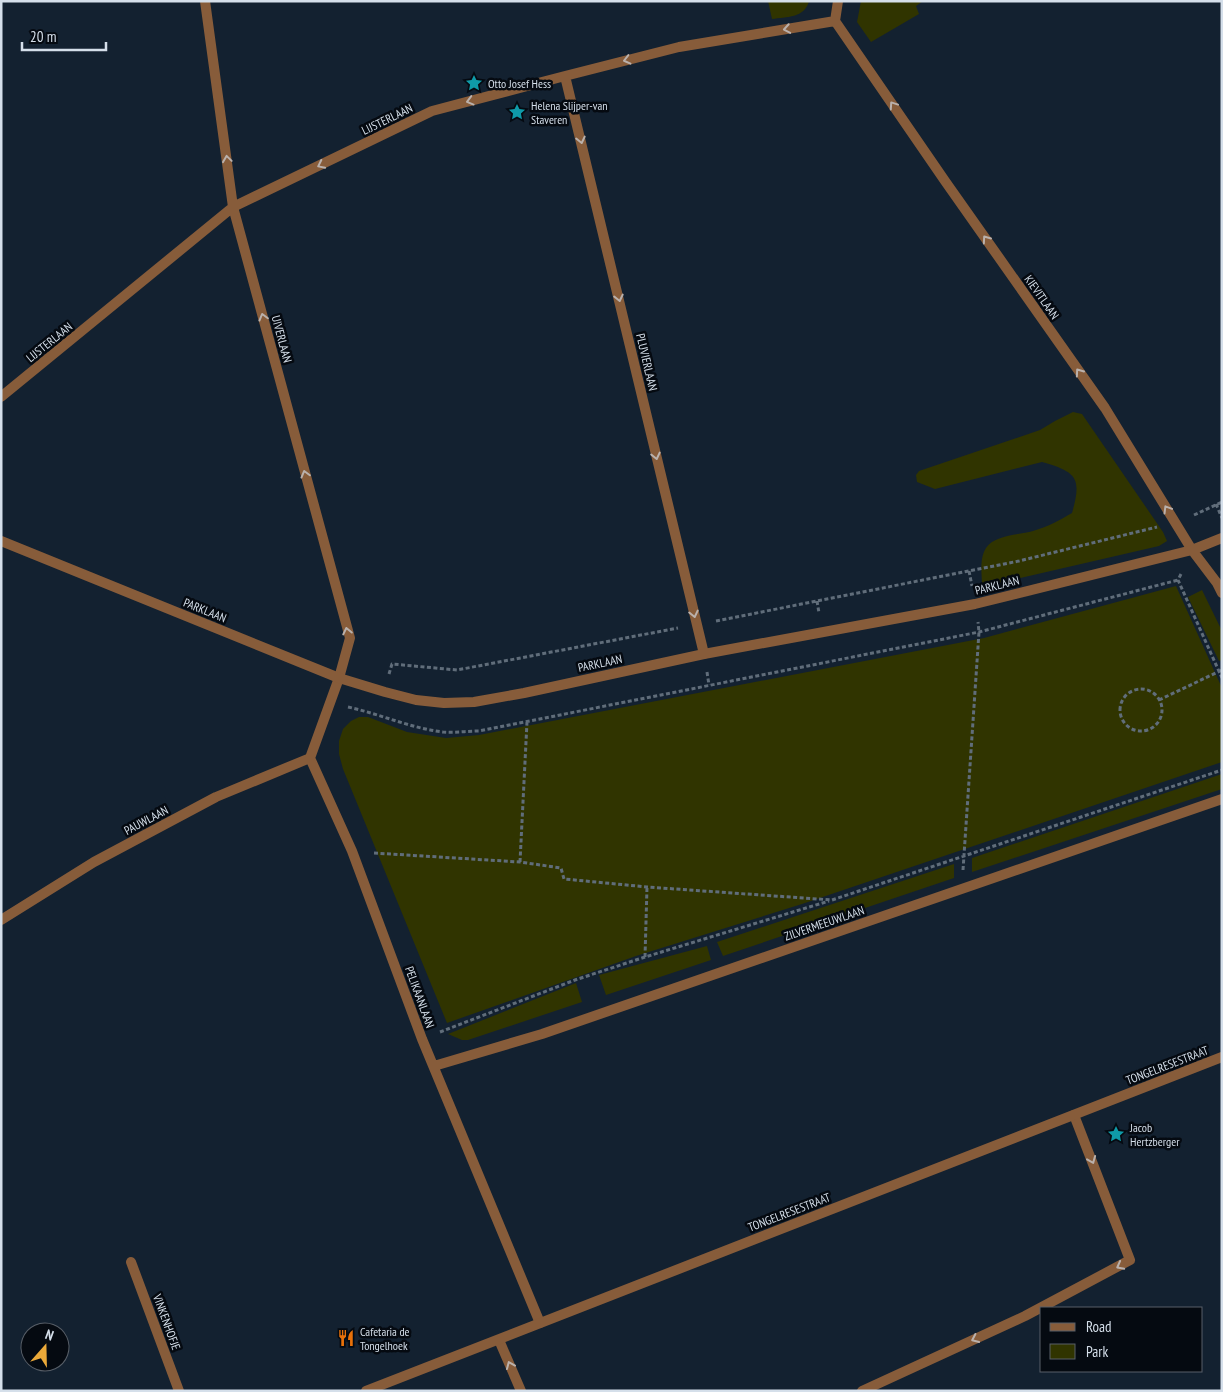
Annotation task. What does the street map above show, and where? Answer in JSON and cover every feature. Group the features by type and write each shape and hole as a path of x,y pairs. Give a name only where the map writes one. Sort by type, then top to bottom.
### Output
{"street":[{"name":"UIVERLAAN","path":"205,1 233,207 350,638 339,678"},
{"path":"835,21 838,1"},
{"name":"LIJSTERLAAN","path":"1,397 233,207 432,111 679,47 835,21"},
{"name":"KIEVITLAAN","path":"835,21 945,182 1105,408 1192,550 1217,583 1222,593"},
{"name":"PLUVIERLAAN","path":"565,76 704,654"},
{"name":"PARKLAAN","path":"1,541 339,678 416,700 444,703 474,702 524,693 704,654 976,604 1192,550 1222,538"},
{"path":"310,758 339,678"},
{"name":"PELIKAANLAAN","path":"310,758 352,851 422,1039 540,1323"},
{"name":"PAUWLAAN","path":"1,920 94,862 216,797 310,758"},
{"name":"ZILVERMEEUWLAAN","path":"434,1066 551,1031 1222,799"},
{"name":"TONGELRESESTRAAT","path":"366,1391 1222,1057"},
{"path":"1042,1307 1130,1260 1074,1115"},
{"name":"VINKENHOFJE","path":"131,1262 179,1391"},
{"path":"862,1391 1040,1308"},
{"path":"499,1340 521,1391"}],"path":[{"path":"385,692 392,664 457,670 697,624 1019,561 1175,523 1222,502"},
{"path":"1216,504 1222,518"},
{"path":"1192,550 1178,580 1222,678"},
{"path":"520,862 527,722 980,632 1178,580"},
{"path":"962,888 980,632 976,604"},
{"path":"1159,700 1220,671"},
{"path":"1133,690 1147,690 1159,700 1160,718 1152,728 1140,731 1128,727 1122,722 1120,715 1122,700 1133,690"},
{"path":"422,1039 575,980 832,900 1222,770"},
{"path":"352,851 520,862 561,868 564,879 832,900"},
{"path":"645,957 647,887"}],"green space":[{"path":"768,1 809,1 804,11 799,14 772,19"},
{"path":"861,1 923,1 916,6 919,14 871,42 857,22"},
{"path":"1073,412 1082,414 1163,532 1167,541 1159,546 982,587 982,562 986,548 995,540 1038,529 1072,513 1076,492 1074,478 1063,469 1042,462 935,489 917,482 916,475 919,471 1040,430"},
{"path":"1176,586 1222,688 1222,762 802,904 636,956 447,1023 343,769 339,754 339,741 343,729 351,721 359,717 368,717 407,732 446,738 479,735 984,638"},
{"path":"1202,590 1222,631 1222,660 1219,661 1188,597"},
{"path":"1222,774 1222,789 972,872 972,858"},
{"path":"954,864 954,878 723,956 717,942"},
{"path":"707,946 711,960 606,995 599,975"},
{"path":"576,983 582,1002 468,1040 462,1040 448,1034"}],"place":[{"name":"Otto Josef Hess","path":"474,83"},
{"name":"Helena Slijper-van Staveren","path":"517,112"},
{"name":"Jacob Hertzberger","path":"1116,1134"},
{"name":"Cafetaria de Tongelhoek","path":"346,1338"}]}
